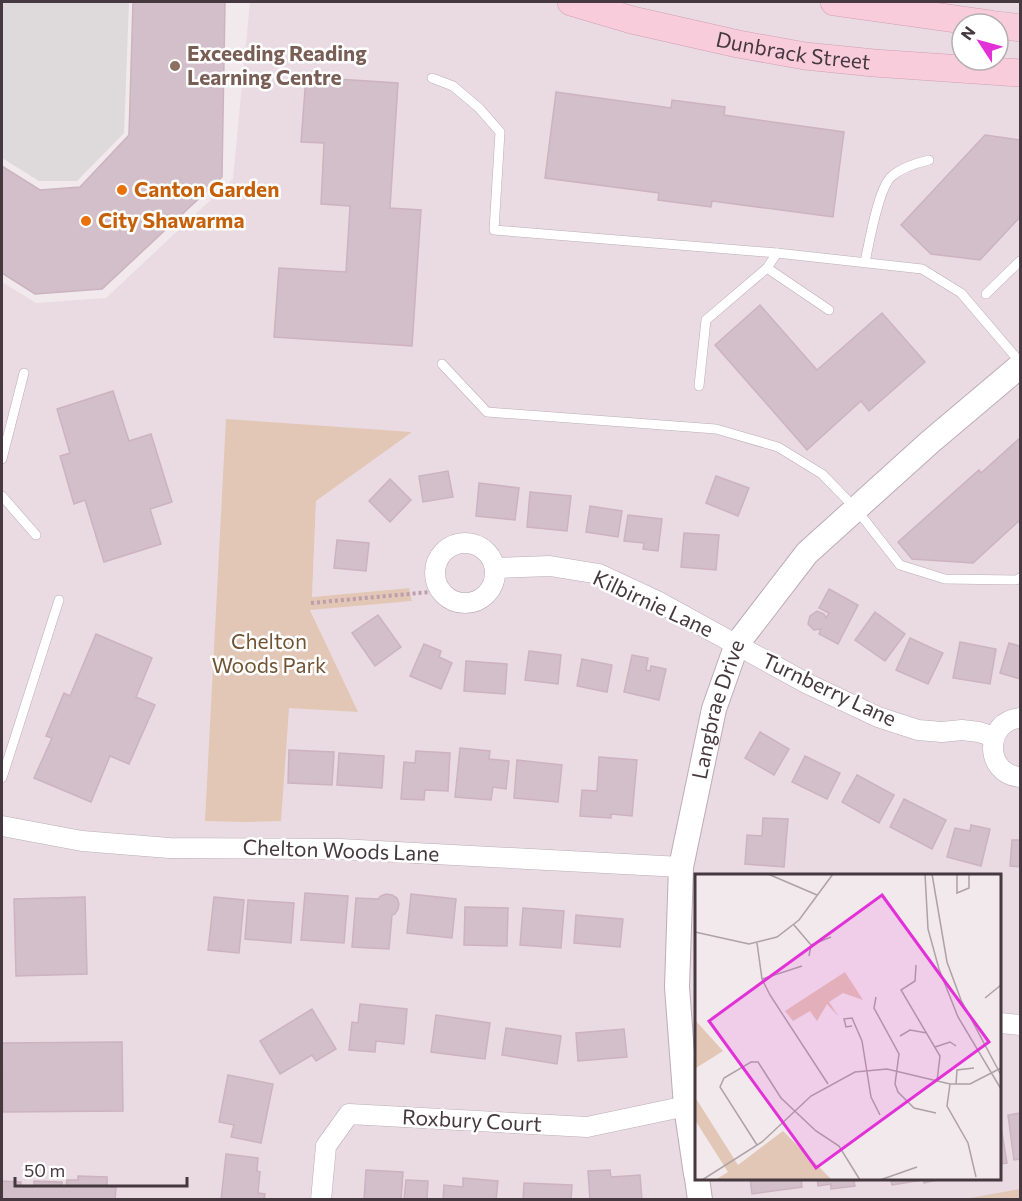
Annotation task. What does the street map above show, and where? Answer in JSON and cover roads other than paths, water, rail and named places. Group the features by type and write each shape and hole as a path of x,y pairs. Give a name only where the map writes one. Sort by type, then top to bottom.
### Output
{"main road":[{"name":"Dunbrack Street","path":"571,2 632,20 738,44 805,56 1020,74"},
{"path":"834,2 950,18"}],"street":[{"name":"Langbrae Drive","path":"695,1160 677,987 681,867 714,709 736,644 807,553 1020,364"},
{"path":"460,543 478,545 486,550 495,568 495,578 486,595 467,603 457,602 441,591 435,571 437,561 443,552 460,543"},
{"name":"Kilbirnie Lane","path":"495,568 550,566 599,574 736,644"},
{"name":"Turnberry Lane","path":"736,644 806,683 878,717 918,730 942,732 962,730 994,737"},
{"path":"1020,717 1008,721 1000,728 994,737 992,747 998,765 1015,777 1020,777"},
{"name":"Chelton Woods Lane","path":"2,826 82,841 169,848 340,849 681,867"},
{"path":"1001,1023 1020,1024"},
{"name":"Roxbury Court","path":"321,1200 326,1146 350,1114 587,1126 691,1105"},
{"path":"697,1180 700,1200"}],"lane":[{"path":"432,78 453,86 479,108 500,132 494,230 777,253 922,269 961,293 1020,364"},
{"path":"865,262 879,201 890,178 914,164 929,160"},
{"path":"699,387 706,320 767,268 777,253"},
{"path":"986,294 1020,261"},
{"path":"767,268 829,310"},
{"path":"442,364 487,411 716,429 778,447 822,474 856,509 900,565 945,579 1016,580 1020,578"},
{"path":"2,459 24,373"},
{"path":"2,496 36,535"},
{"path":"2,778 59,600"}],"place":[{"name":"Exceeding Reading Learning Centre","path":"175,66"},
{"name":"Canton Garden","path":"122,190"},
{"name":"City Shawarma","path":"86,221"}],"park label":[{"name":"Chelton Woods Park","path":"269,654"}]}
